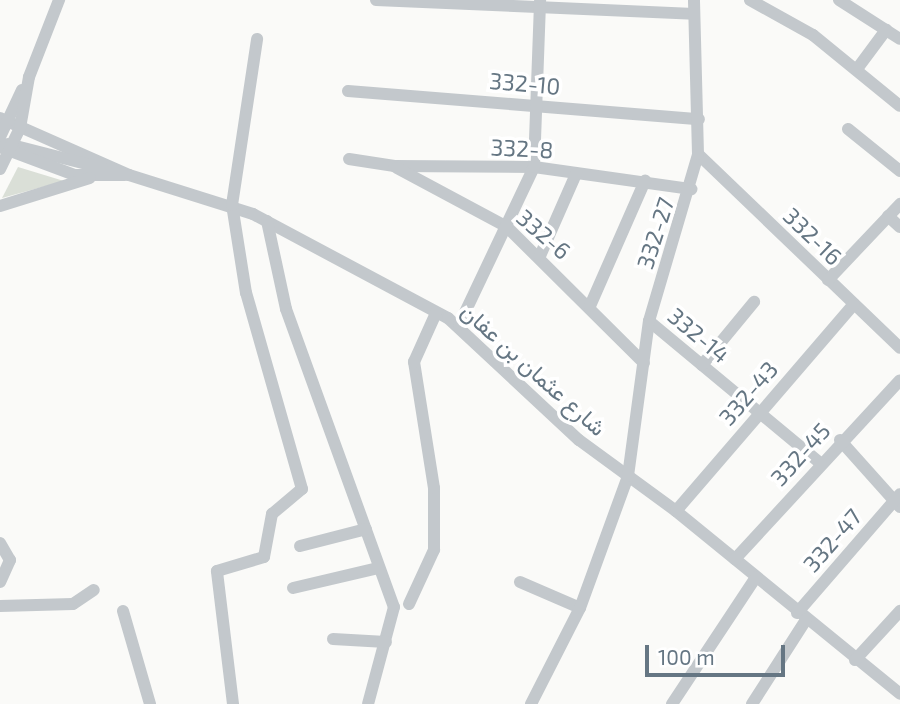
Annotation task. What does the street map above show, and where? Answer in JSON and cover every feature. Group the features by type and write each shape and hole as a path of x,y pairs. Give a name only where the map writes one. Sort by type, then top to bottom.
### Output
{"street":[{"path":"0,137 4,120 29,77 60,0"},
{"path":"376,0 539,2 694,14"},
{"name":"332-27","path":"531,704 580,608 628,476 649,321 691,189 698,154 694,0"},
{"path":"839,0 900,38"},
{"path":"754,1 857,69 900,106"},
{"path":"459,326 534,167 539,2"},
{"path":"857,69 886,30"},
{"path":"233,704 217,571 264,557 272,514 302,489 246,293 232,205 257,39"},
{"path":"0,169 6,147 20,128 29,77"},
{"name":"332-10","path":"348,91 698,119"},
{"name":"شارع عثمان بن عفان","path":"4,120 129,175 232,205 267,221 459,326 561,425 676,511 855,660 900,694"},
{"path":"848,129 900,171"},
{"path":"6,147 129,175"},
{"name":"شارع عثمان بن عفان","path":"6,147 90,177 129,175"},
{"name":"332-16","path":"698,154 900,348"},
{"name":"332-8","path":"349,159 394,166 534,167 691,189"},
{"name":"332-6","path":"394,166 507,227 540,256 644,363"},
{"path":"540,256 576,174"},
{"path":"0,206 90,177"},
{"path":"590,306 645,181"},
{"path":"828,280 900,204"},
{"path":"888,216 900,227"},
{"path":"267,221 286,309 395,613 368,704"},
{"path":"702,365 754,302"},
{"name":"332-43","path":"676,511 758,412 854,304"},
{"path":"410,604 434,550 434,488 414,362 436,313"},
{"name":"332-14","path":"649,321 819,463"},
{"name":"332-45","path":"734,559 840,440 900,380"},
{"path":"840,440 898,500"},
{"name":"332-47","path":"752,704 802,616 898,500"},
{"path":"300,545 366,529"},
{"path":"0,543 10,556 0,582"},
{"path":"293,588 378,568"},
{"path":"672,704 756,577"},
{"path":"520,582 580,608"},
{"path":"0,606 73,604 94,590"},
{"path":"123,611 150,704"},
{"path":"855,660 900,611"},
{"path":"333,639 386,642"}],"shaded area":[{"path":"18,167 64,181 2,198"}]}
